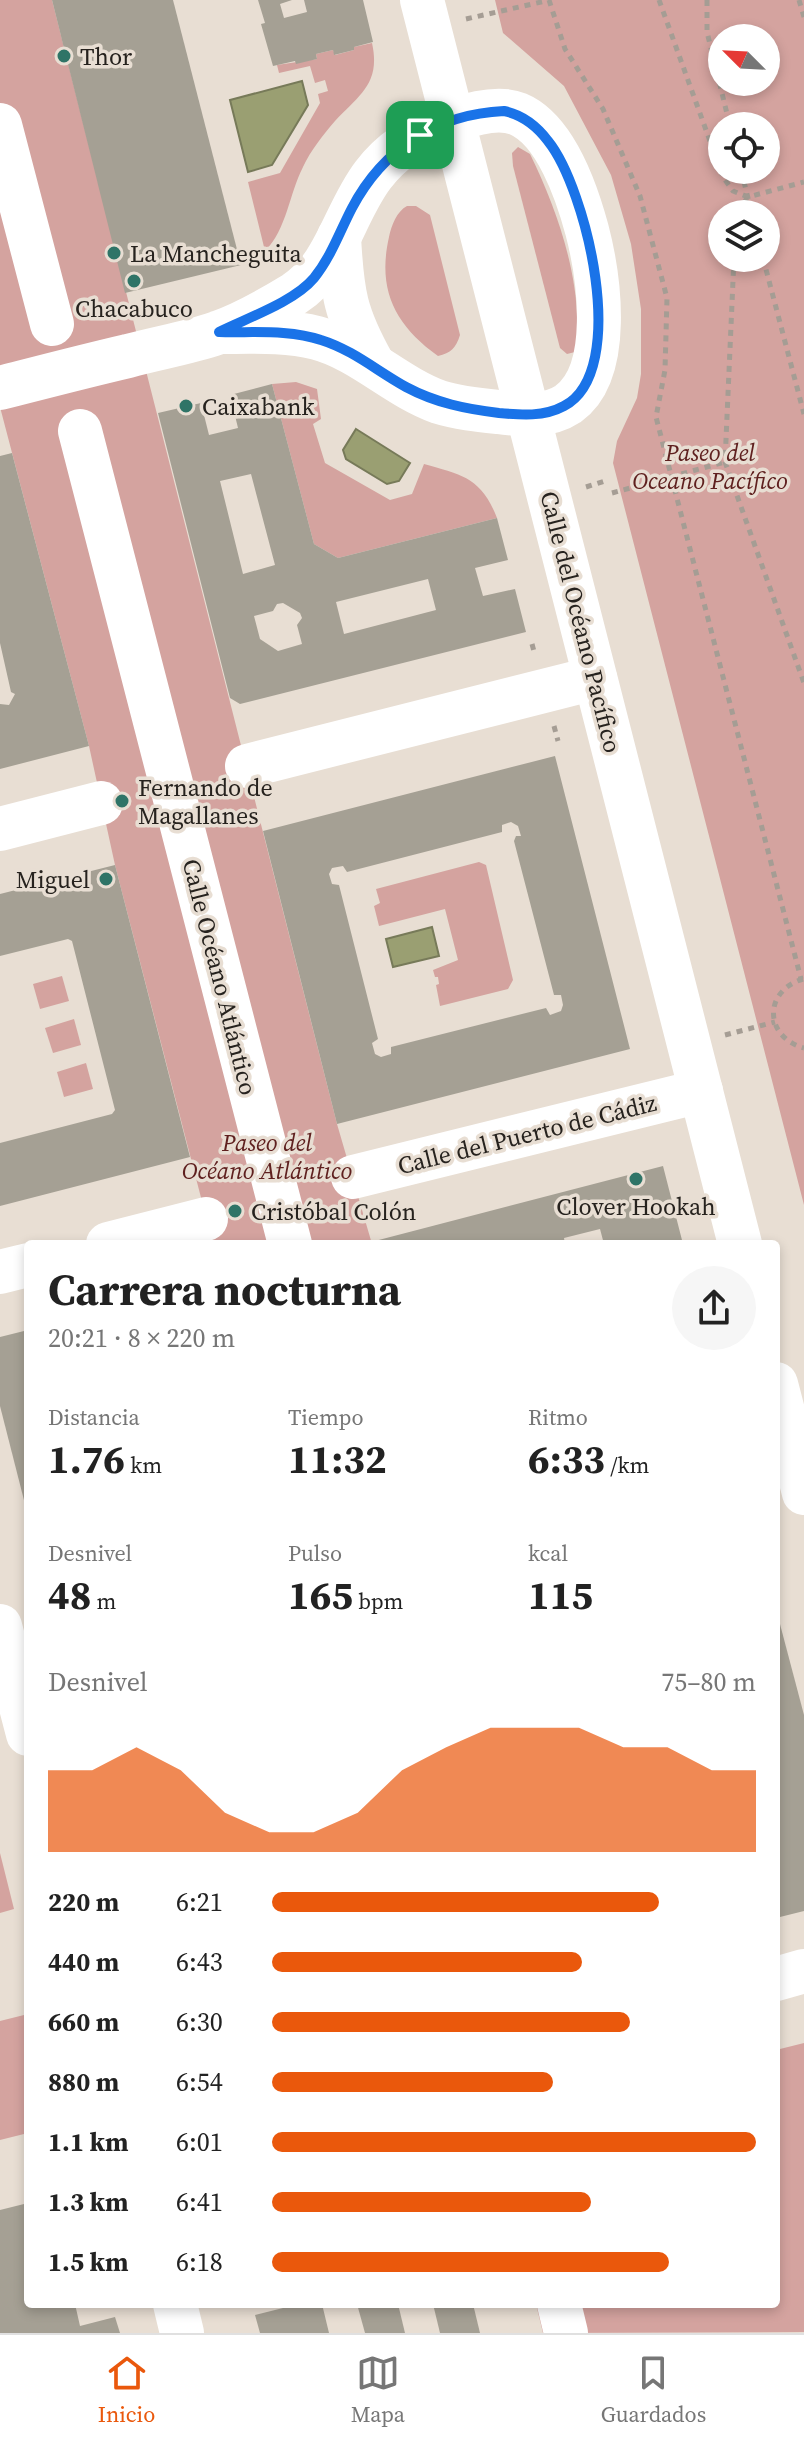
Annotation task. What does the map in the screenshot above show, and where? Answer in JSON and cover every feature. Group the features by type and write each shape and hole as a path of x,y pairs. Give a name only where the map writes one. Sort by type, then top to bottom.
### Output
{"street":[{"name":"Calle del Océano Pacífico","path":"422,0 739,1240"},
{"path":"0,388 219,332 304,287 320,269 361,192 389,156 404,143 452,121 490,112 519,114 536,126 562,163 588,235 598,300 596,350 591,376 580,393 564,406 528,416 465,408 440,402 394,380 373,364 317,338 278,333 219,332"},
{"path":"0,125 52,324"},
{"path":"339,237 345,305 358,338 373,364"},
{"name":"Calle Océano Atlántico","path":"80,431 289,1240"},
{"path":"247,766 595,678"},
{"path":"0,829 101,803"},
{"name":"Calle del Puerto de Cádiz","path":"353,1177 701,1091"},
{"path":"124,1240 206,1219"},
{"path":"0,1272 24,1266"},
{"path":"780,1400 804,1493"},
{"path":"0,1626 24,1719"},
{"path":"780,1978 804,1971"},
{"path":"176,2308 182,2333"},
{"path":"560,2308 566,2333"}],"path":[{"path":"550,0 565,49 603,109 640,196 667,298 665,370 656,417 802,979 782,991 773,1011 779,1032 786,1040 804,1048"},
{"path":"659,0 723,177 733,191 748,197 804,182"},
{"path":"707,0 707,32 727,112"},
{"path":"799,0 804,17"},
{"path":"745,184 749,200"},
{"path":"733,272 725,462 804,683"},
{"path":"767,272 804,414"},
{"path":"612,493 725,462"}],"green space":[{"name":"Paseo del Océano Atlántico","path":"0,0 52,0 337,1124 371,1240 212,1240 115,865 89,746 0,407"},
{"name":"Paseo del Oceano Pacífico","path":"495,0 804,0 804,1205 613,463 617,441 637,398 641,374 641,309 631,244 611,175 564,86 503,33"},
{"path":"372,43 371,79 310,155 298,177 283,222 265,251 248,182 280,173 320,103 318,94 328,91 325,80 315,83 310,66 279,73 277,65 317,59 316,54 333,50 335,55"},
{"path":"518,147 530,154 567,250 576,302 575,352 567,354 560,348 513,166 512,153"},
{"path":"407,206 416,206 430,215 460,335 452,349 438,356 400,319 388,290 386,256 390,233 397,215"},
{"path":"296,382 317,389 321,419 313,424 325,463 390,500 412,494 424,464 449,471 477,486 497,518 338,558 314,544 272,384"},
{"path":"479,862 486,865 513,980 508,989 440,1006 436,985 439,984 438,977 435,977 433,970 458,960 445,909 379,926 374,906 380,903 376,889"},
{"path":"62,976 69,1001 40,1009 33,984"},
{"path":"74,1019 81,1045 53,1053 45,1028"},
{"path":"86,1063 93,1089 64,1097 57,1072"},
{"path":"0,1853 14,1909 0,1913"},
{"path":"24,2015 24,2134 0,2140 0,2021"},
{"path":"804,2043 804,2332 543,2333 537,2308 780,2308 780,2049"}],"shaded area":[{"path":"302,81 308,105 272,165 248,172 230,100"},
{"path":"356,429 410,463 399,481 387,484 346,459 343,450"},
{"path":"432,927 439,956 393,967 386,939"}],"building":[{"path":"52,0 173,0 241,265 125,293"},
{"path":"258,0 292,0 280,4 284,18 307,12 304,0 363,0 373,42 334,55 333,50 316,54 317,59 273,66"},
{"path":"272,384 314,544 338,558 497,518 508,560 475,568 483,596 515,589 526,632 240,704 230,698 158,413 201,403 209,435 238,428 230,395","holes":["251,474 275,565 243,574 220,481","428,579 436,610 344,634 336,602","283,603 300,613 302,618 297,625 302,644 278,651 260,639 254,616 273,611 277,604"]},
{"path":"12,453 89,746 0,769 0,704 9,705 15,694 11,692 0,643 0,456"},
{"path":"555,756 630,1049 337,1124 263,831","holes":["511,822 518,826 521,836 516,836 514,841 554,995 561,995 561,1011 550,1015 546,1008 391,1047 391,1054 381,1057 375,1054 372,1043 378,1039 339,885 332,884 329,874 332,868 343,866 347,872 502,832 502,825"]},
{"path":"115,865 190,1157 0,1206 0,1143 112,1114 115,1110 72,941 68,939 0,956 0,894"},
{"path":"663,1166 682,1240 603,1240 600,1229 564,1240 379,1240"},
{"path":"24,1331 24,1500 0,1406 0,1337"},
{"path":"780,1624 804,1715 804,1911 780,1917"},
{"path":"24,2204 24,2308 76,2308 80,2326 115,2317 120,2333 0,2333 0,2210"},
{"path":"283,2308 323,2308 329,2333 260,2333 255,2315"},
{"path":"358,2308 399,2308 405,2333 365,2333"},
{"path":"434,2308 474,2308 480,2333 440,2333"}],"place":[{"name":"Thor","path":"64,56"},
{"name":"La Mancheguita","path":"114,253"},
{"name":"Chacabuco","path":"134,281"},
{"name":"Caixabank","path":"186,406"},
{"name":"Fernando de Magallanes","path":"122,801"},
{"name":"Miguel","path":"106,879"},
{"name":"Clover Hookah","path":"636,1179"},
{"name":"Cristóbal Colón","path":"235,1211"}],"route":[{"path":"504,111 519,114 536,126 562,163 588,235 598,300 596,350 591,376 580,393 564,406 528,416 465,408 440,402 410,389 373,364 317,338 278,333 219,332 286,298 313,279 339,237 361,192 375,173 404,143 420,135 452,121 504,111"}]}
